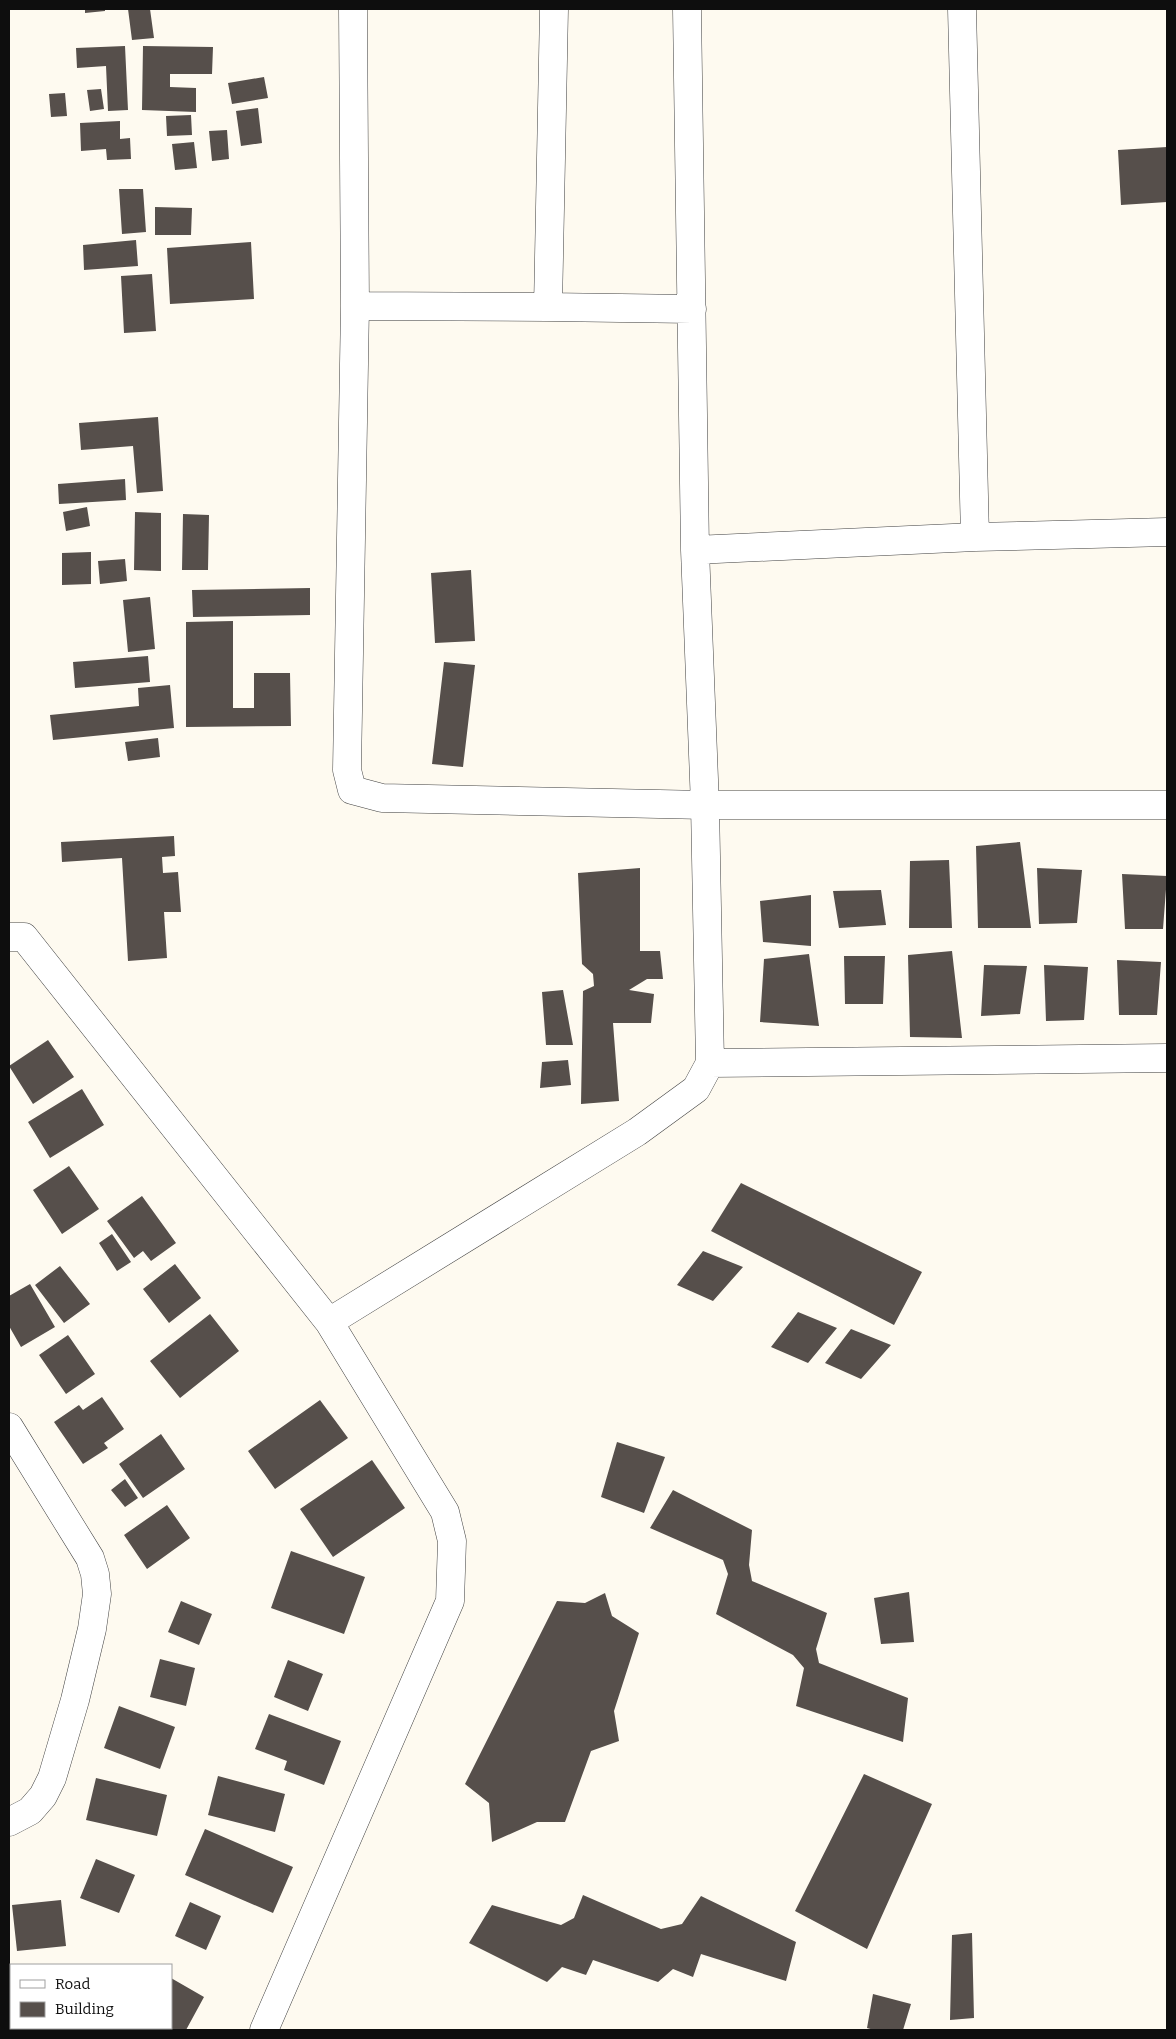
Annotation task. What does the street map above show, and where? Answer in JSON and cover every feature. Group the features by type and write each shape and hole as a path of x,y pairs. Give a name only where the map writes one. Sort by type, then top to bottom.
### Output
{"street":[{"path":"353,9 355,306 347,770 352,790 382,798 705,805 1167,804"},
{"path":"548,306 554,9"},
{"path":"328,1322 637,1132 696,1089 710,1064 705,805 695,550 687,9"},
{"path":"962,9 975,537"},
{"path":"355,306 548,306 692,310"},
{"path":"695,550 975,537 1167,532"},
{"path":"14,930 328,1322 445,1512 452,1541 450,1601 264,2030"},
{"path":"710,1064 1167,1058"},
{"path":"9,1427 90,1558 95,1574 97,1594 92,1629 75,1700 52,1778 43,1796 30,1812 9,1822"}],"building":[{"path":"85,9 105,9 105,11 85,13"},
{"path":"128,9 150,9 154,38 132,40"},
{"path":"125,46 128,110 108,111 106,66 77,68 76,48"},
{"path":"143,46 213,47 212,74 170,74 170,87 196,88 196,112 142,110"},
{"path":"264,77 268,98 232,104 228,83"},
{"path":"101,89 104,109 90,111 87,90"},
{"path":"65,93 67,116 51,117 49,94"},
{"path":"258,108 262,143 241,146 236,111"},
{"path":"191,115 192,135 167,136 166,116"},
{"path":"120,121 120,139 130,138 131,159 107,160 106,149 81,151 80,123"},
{"path":"227,130 229,159 212,161 209,131"},
{"path":"194,142 197,168 175,170 172,144"},
{"path":"1167,147 1167,202 1121,205 1118,150"},
{"path":"119,189 143,189 146,232 122,234"},
{"path":"155,207 192,208 191,235 155,235"},
{"path":"136,240 138,266 84,270 83,245"},
{"path":"251,242 254,299 170,304 167,248"},
{"path":"152,274 156,331 124,333 121,276"},
{"path":"158,417 163,491 137,493 133,446 81,450 79,423"},
{"path":"125,479 126,500 59,504 58,484"},
{"path":"87,507 90,526 66,531 63,512"},
{"path":"135,512 161,513 161,571 134,570"},
{"path":"183,514 209,515 208,570 182,570"},
{"path":"91,552 91,584 62,585 62,553"},
{"path":"125,559 127,581 100,584 98,561"},
{"path":"471,570 475,641 435,643 431,573"},
{"path":"310,588 310,615 193,617 192,590"},
{"path":"150,597 155,649 128,652 123,600"},
{"path":"233,621 233,708 254,708 254,673 290,673 291,726 186,727 186,622"},
{"path":"148,656 150,682 75,688 73,662"},
{"path":"444,662 475,665 463,767 432,764"},
{"path":"170,685 174,728 53,740 50,715 139,706 138,688"},
{"path":"158,738 160,757 128,761 125,742"},
{"path":"174,836 175,856 162,857 163,873 178,872 181,912 164,912 167,958 128,961 122,858 62,862 61,842"},
{"path":"1020,842 1031,928 978,928 976,846"},
{"path":"949,860 952,928 909,928 910,861"},
{"path":"640,868 640,951 660,951 663,979 647,979 629,990 654,994 651,1023 613,1023 619,1101 581,1104 583,991 594,986 593,974 582,964 578,873"},
{"path":"1037,868 1082,870 1077,923 1039,924"},
{"path":"1122,874 1167,876 1163,929 1125,929"},
{"path":"881,890 886,925 839,928 833,891"},
{"path":"811,895 811,946 763,942 760,901"},
{"path":"952,951 962,1038 910,1037 908,955"},
{"path":"809,954 819,1026 760,1022 764,959"},
{"path":"844,956 885,956 883,1004 845,1004"},
{"path":"1117,960 1161,962 1157,1015 1119,1015"},
{"path":"984,965 1027,966 1020,1014 981,1016"},
{"path":"1044,965 1088,967 1084,1020 1046,1021"},
{"path":"563,990 573,1045 546,1045 542,992"},
{"path":"48,1040 74,1077 33,1104 9,1066"},
{"path":"568,1060 571,1085 540,1088 542,1062"},
{"path":"82,1089 104,1125 50,1158 28,1122"},
{"path":"69,1166 99,1209 62,1234 33,1190"},
{"path":"741,1183 922,1272 894,1325 711,1231"},
{"path":"142,1196 176,1243 151,1261 143,1251 134,1258 107,1221"},
{"path":"112,1234 131,1262 117,1271 99,1243"},
{"path":"703,1251 743,1267 713,1301 677,1285"},
{"path":"175,1264 201,1298 169,1323 143,1289"},
{"path":"60,1266 90,1304 64,1323 35,1285"},
{"path":"30,1284 55,1327 21,1347 9,1326 9,1296"},
{"path":"798,1312 837,1328 808,1363 771,1347"},
{"path":"210,1314 239,1351 180,1398 150,1361"},
{"path":"851,1329 891,1345 861,1379 825,1363"},
{"path":"68,1335 95,1374 66,1394 39,1355"},
{"path":"102,1397 124,1429 104,1443 108,1448 83,1464 54,1422 79,1405 83,1410"},
{"path":"320,1400 348,1438 275,1489 248,1451"},
{"path":"161,1434 185,1469 143,1498 119,1464"},
{"path":"617,1442 665,1457 644,1513 601,1497"},
{"path":"372,1460 405,1508 333,1557 300,1509"},
{"path":"125,1479 138,1498 125,1507 111,1490"},
{"path":"673,1490 752,1530 749,1565 752,1581 827,1613 816,1649 819,1663 908,1698 903,1742 796,1706 804,1668 793,1655 716,1614 728,1574 723,1560 650,1528"},
{"path":"167,1505 190,1538 147,1569 124,1535"},
{"path":"291,1551 365,1577 344,1634 271,1608"},
{"path":"909,1592 914,1642 881,1644 874,1598"},
{"path":"605,1593 612,1616 639,1633 614,1711 619,1741 591,1751 565,1822 537,1822 492,1842 489,1803 465,1784 557,1601 585,1603"},
{"path":"181,1601 212,1614 199,1645 168,1632"},
{"path":"160,1659 195,1668 186,1706 150,1697"},
{"path":"288,1660 323,1674 308,1711 274,1697"},
{"path":"119,1706 175,1727 160,1769 104,1748"},
{"path":"269,1714 341,1741 324,1785 284,1770 287,1761 255,1749"},
{"path":"864,1774 932,1804 867,1949 795,1911"},
{"path":"218,1776 285,1794 275,1832 208,1815"},
{"path":"96,1778 167,1795 157,1836 86,1820"},
{"path":"205,1829 293,1867 273,1913 185,1875"},
{"path":"96,1859 135,1875 119,1913 80,1898"},
{"path":"583,1895 661,1929 682,1924 701,1896 796,1942 786,1981 701,1954 693,1977 673,1969 658,1982 593,1960 586,1975 562,1967 547,1982 469,1943 492,1905 561,1925 574,1918"},
{"path":"61,1900 66,1946 17,1951 12,1905"},
{"path":"190,1902 221,1916 206,1950 175,1936"},
{"path":"972,1933 974,2018 950,2020 952,1935"},
{"path":"172,1979 204,1997 186,2030 166,2029 172,2029"},
{"path":"873,1994 911,2004 903,2030 874,2030 867,2028"},
{"path":"52,2029 53,2030 16,2030"},
{"path":"78,2029 115,2029 115,2030"}]}
